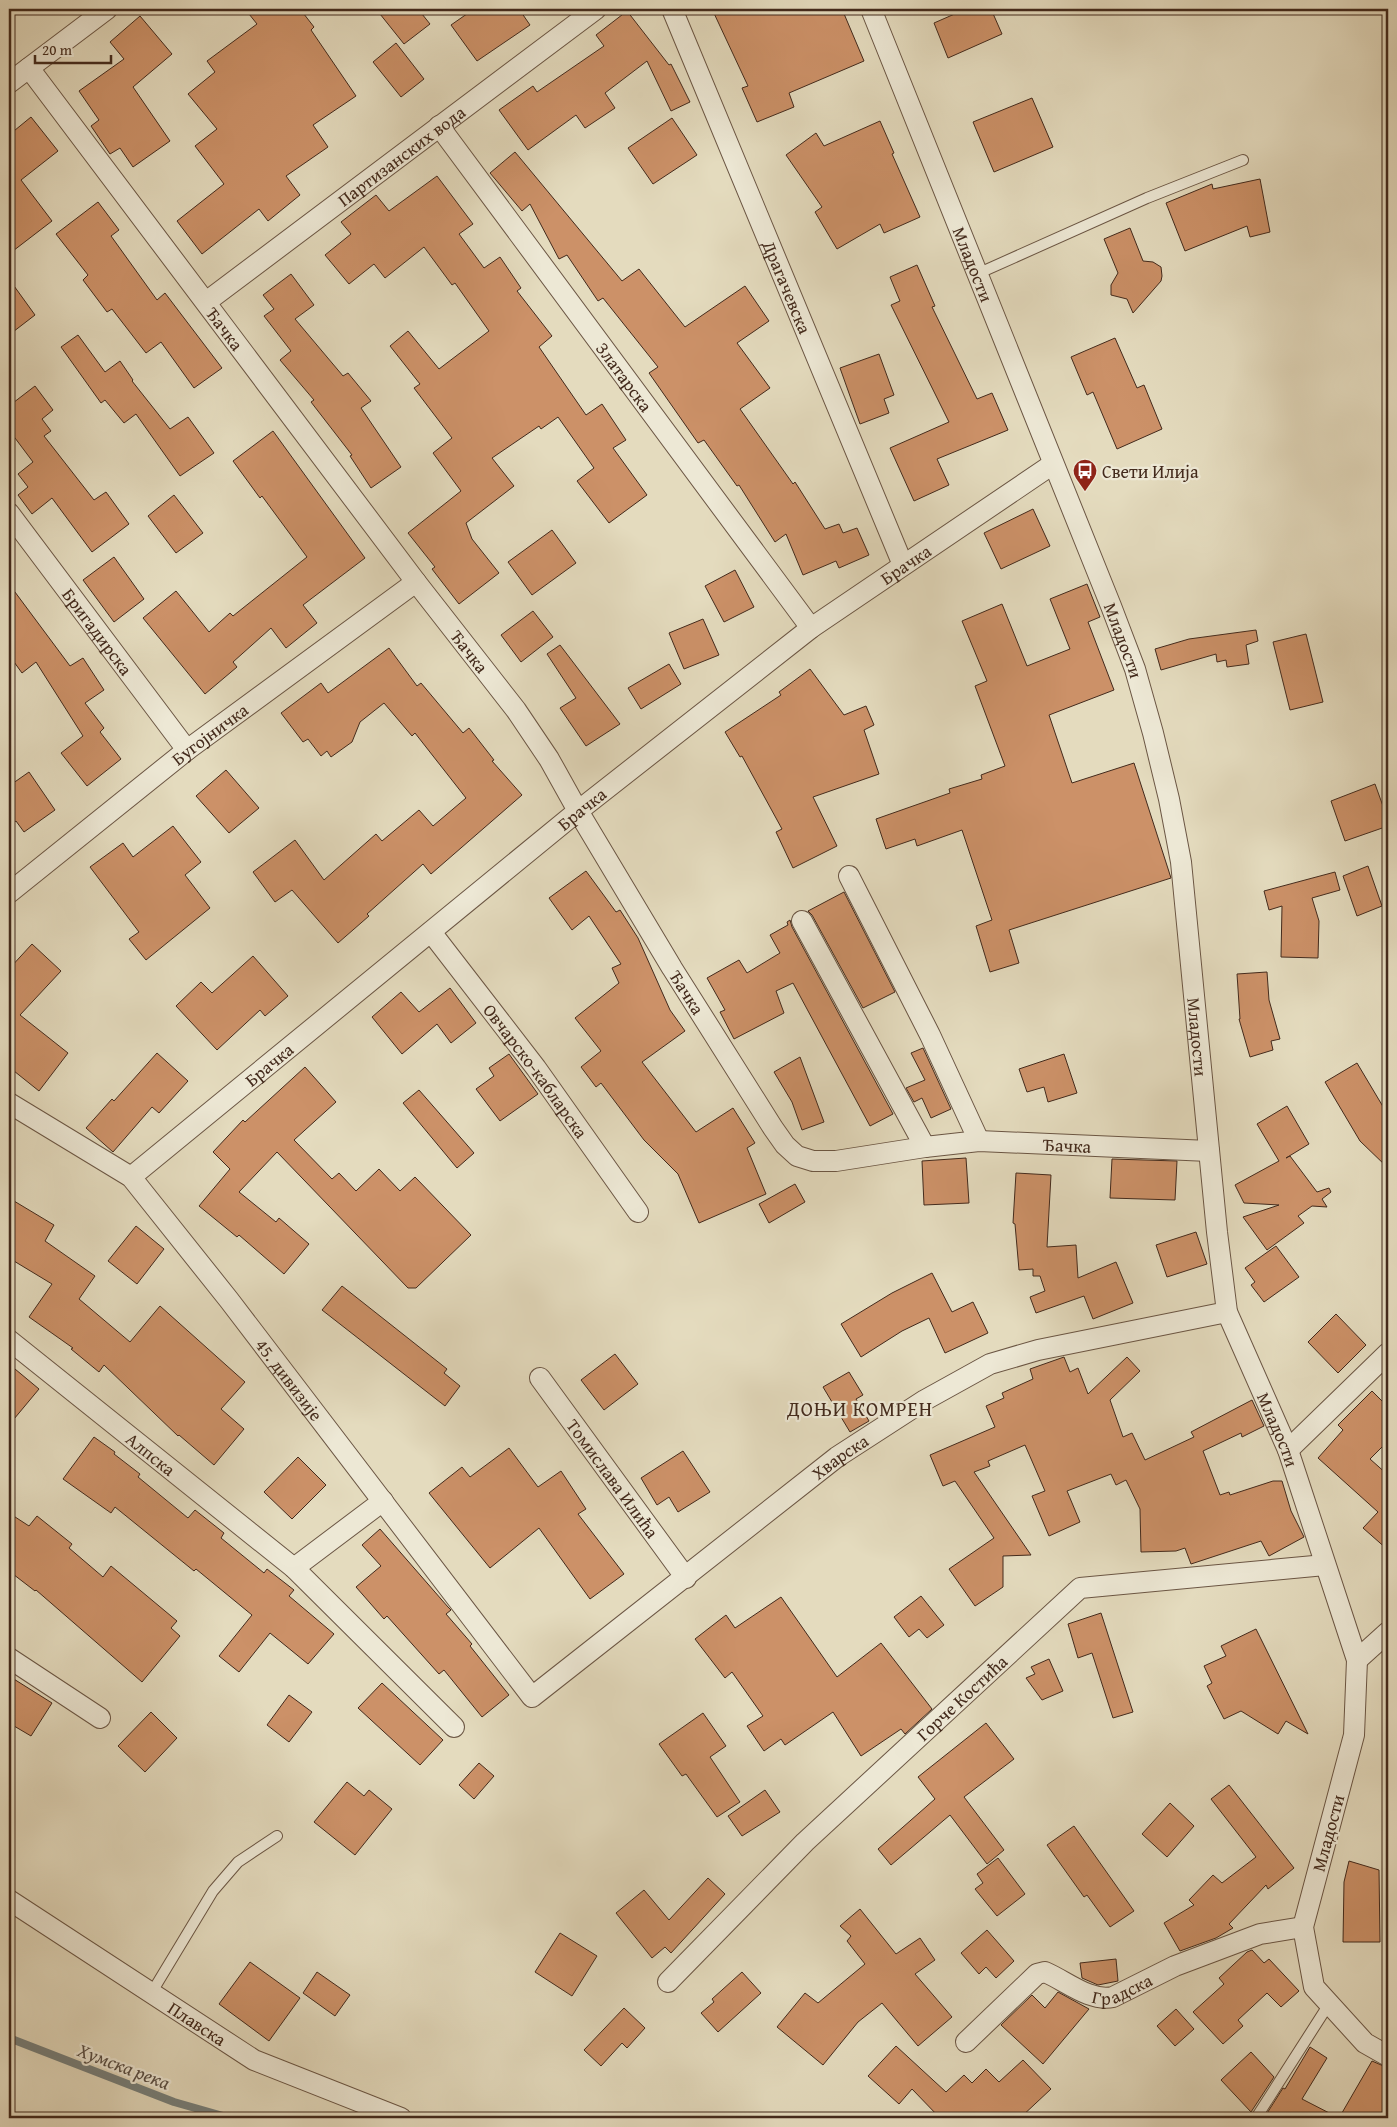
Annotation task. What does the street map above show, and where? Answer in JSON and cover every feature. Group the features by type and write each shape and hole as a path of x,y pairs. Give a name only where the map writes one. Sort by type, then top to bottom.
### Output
{"street":[{"path":"9,83 107,9"},
{"name":"Партизанских вода","path":"206,302 596,9"},
{"name":"Драгачевска","path":"672,9 903,565"},
{"name":"Младости","path":"871,9 1135,669 1169,799 1183,880 1217,1232 1227,1312 1288,1450 1357,1660 1354,1735 1303,1927 1314,1987 1365,2043 1388,2056"},
{"name":"Ђачка","path":"29,68 416,582 516,710 549,759 677,976 785,1145 798,1156 813,1160 836,1161 925,1147 979,1142 1209,1151"},
{"name":"Златарска","path":"439,126 811,628"},
{"name":"Брачка","path":"131,1178 578,811 811,628 1053,464"},
{"name":"Бригадирска","path":"9,513 187,750"},
{"name":"Бугојничка","path":"9,893 187,750 416,582"},
{"path":"849,876 930,1034 979,1142"},
{"path":"802,921 925,1147"},
{"name":"Овчарско-кабларска","path":"431,932 536,1068 638,1212"},
{"name":"45. дивизије","path":"9,1103 131,1178 229,1300 532,1697"},
{"name":"Хварска","path":"532,1697 686,1578 837,1457 924,1400 990,1364 1038,1350 1227,1312"},
{"name":"Алпска","path":"9,1340 294,1568 454,1727"},
{"path":"1288,1450 1388,1353"},
{"name":"Томислава Илића","path":"540,1378 686,1578"},
{"path":"294,1568 383,1501"},
{"name":"Горче Костића","path":"668,1982 805,1842 1080,1588 1325,1565"},
{"path":"1357,1660 1388,1632"},
{"path":"9,1658 100,1718"},
{"name":"Плавска","path":"9,1900 254,2060 401,2118"},
{"name":"Градска","path":"966,2042 1037,1974 1045,1972 1091,1995 1104,1999 1113,1998 1175,1966 1260,1934 1303,1927"}],"lane":[{"path":"977,274 1147,198 1243,160"},
{"path":"152,1992 213,1891 238,1862 277,1836"},
{"path":"1256,2118 1329,2004"}],"building":[{"path":"245,9 300,9 314,27 311,30 356,96 313,125 328,147 286,176 300,195 268,221 259,209 202,254 177,221 224,184 195,146 217,129 188,94 215,72 207,61 257,24"},
{"path":"376,9 418,9 430,24 404,44"},
{"path":"474,9 519,9 530,25 477,61 451,25"},
{"path":"712,9 842,9 864,61 789,93 794,107 757,122 742,88 748,86"},
{"path":"966,9 991,9 1002,34 948,58 934,23"},
{"path":"627,11 669,65 671,64 690,102 671,111 647,61 605,93 615,108 585,128 576,115 528,150 499,110 533,86 537,92 604,46 596,35"},
{"path":"140,16 172,54 133,87 170,141 133,167 120,148 110,154 91,126 99,120 79,91 124,59 110,42"},
{"path":"396,43 424,79 401,97 373,62"},
{"path":"1032,98 1053,147 994,172 973,122"},
{"path":"31,117 58,151 21,180 52,221 9,254 9,135"},
{"path":"672,118 697,155 653,184 628,148"},
{"path":"880,121 894,153 892,154 920,217 884,233 880,224 837,249 815,212 822,207 786,155 816,133 824,146"},
{"path":"515,152 622,281 639,269 685,327 745,286 769,321 737,343 770,388 740,409 793,484 795,482 825,529 839,524 843,533 857,528 869,555 839,568 836,561 803,575 786,534 775,542 739,485 737,486 704,440 698,443 649,373 658,367 603,298 598,301 567,255 559,259 530,204 522,211 490,173"},
{"path":"437,176 473,224 459,234 484,268 500,257 521,288 517,291 552,336 539,347 586,415 602,404 626,440 613,448 647,495 609,523 577,481 594,468 558,417 541,429 539,426 492,458 514,486 466,523 472,539 499,573 459,604 432,569 435,567 408,533 461,491 433,453 452,438 414,388 420,384 390,346 408,331 439,369 489,331 455,283 452,285 424,247 385,278 374,264 349,284 325,255 351,234 341,222 376,195 389,211"},
{"path":"1260,179 1270,232 1250,237 1247,226 1185,251 1166,203 1212,184 1213,189"},
{"path":"98,202 119,230 111,236 157,300 165,293 222,368 194,388 161,342 146,353 112,309 107,312 83,280 88,275 56,234"},
{"path":"1130,228 1143,261 1153,262 1161,267 1162,276 1161,281 1133,313 1127,299 1111,295 1111,285 1118,273 1104,239"},
{"path":"917,265 935,306 932,307 977,399 992,393 1008,430 937,459 949,485 914,501 890,448 949,422 891,305 900,301 890,277"},
{"path":"291,274 314,305 295,319 343,376 348,373 371,401 361,408 401,467 371,488 350,456 352,455 311,402 314,400 280,360 291,351 264,316 274,309 263,295"},
{"path":"9,279 35,315 9,335"},
{"path":"78,335 105,372 120,361 132,381 170,429 188,417 214,453 180,476 136,414 124,423 105,400 101,403 61,347"},
{"path":"1115,338 1137,388 1144,385 1162,429 1117,449 1093,392 1087,395 1071,357"},
{"path":"879,354 894,395 884,399 889,413 860,424 840,368"},
{"path":"35,386 53,410 42,419 51,431 44,436 94,500 106,492 129,524 92,552 52,498 32,514 18,495 28,487 18,474 33,462 9,430 9,406"},
{"path":"273,431 365,558 303,605 317,623 286,648 271,628 233,662 237,667 205,694 143,618 176,591 209,632 230,613 233,616 307,557 262,496 260,498 233,461"},
{"path":"174,495 203,533 176,553 148,516"},
{"path":"1033,509 1050,546 1001,569 984,533"},
{"path":"552,530 576,563 532,595 508,562"},
{"path":"114,557 144,599 114,622 83,580"},
{"path":"735,570 754,607 724,622 705,586"},
{"path":"9,584 70,666 83,658 104,690 85,703 104,728 100,732 121,759 87,786 61,753 83,736 36,662 22,673 9,655"},
{"path":"1087,584 1100,617 1088,622 1114,690 1049,715 1072,783 1134,763 1171,878 1009,930 1019,963 990,972 976,926 992,920 962,830 917,846 915,839 886,849 876,819 950,793 949,789 982,779 981,775 1005,766 975,686 987,681 962,621 1002,604 1027,666 1070,649 1050,599"},
{"path":"533,611 553,637 521,662 501,635"},
{"path":"703,619 719,655 684,669 669,633"},
{"path":"1256,630 1258,641 1246,645 1249,664 1227,667 1226,660 1217,662 1216,654 1161,670 1155,649 1189,639"},
{"path":"1306,634 1323,702 1290,710 1273,642"},
{"path":"560,645 620,724 586,746 560,708 576,698 547,654"},
{"path":"389,648 417,686 421,683 463,733 469,728 494,760 492,761 522,795 431,874 423,864 338,943 292,890 275,902 253,872 295,840 324,880 376,834 382,841 419,810 433,826 466,798 415,733 412,736 384,703 360,722 352,742 331,757 327,751 321,756 308,739 303,742 281,713 321,683 328,693"},
{"path":"669,664 681,684 641,709 628,688"},
{"path":"810,669 844,715 866,706 874,725 864,730 879,774 813,797 837,846 793,868 776,832 782,829 742,756 740,757 725,732 781,695 779,692"},
{"path":"226,770 259,808 229,833 196,796"},
{"path":"29,772 55,810 24,832 16,821 9,826 9,786"},
{"path":"1375,784 1388,820 1388,826 1345,841 1331,801"},
{"path":"173,826 201,862 185,875 210,908 146,960 129,939 139,932 90,867 123,843 133,857"},
{"path":"1368,866 1382,906 1357,916 1343,876"},
{"path":"586,871 616,912 620,910 638,938 670,1010 685,1031 642,1062 696,1132 733,1108 755,1143 747,1148 766,1194 699,1223 678,1174 644,1140 601,1083 596,1087 581,1067 601,1051 575,1018 619,983 612,968 621,964 589,916 572,930 549,898"},
{"path":"1335,872 1340,890 1312,898 1319,921 1318,958 1281,957 1282,906 1269,910 1264,891"},
{"path":"844,892 895,992 863,1008 812,915 808,911"},
{"path":"790,920 792,927 893,1114 870,1126 793,983 776,991 784,1013 734,1039 720,1012 725,1010 707,978 739,960 747,973 780,953 770,935 788,925 787,922"},
{"path":"32,944 61,971 20,1015 68,1053 39,1091 9,1067 9,969"},
{"path":"253,956 288,996 265,1016 260,1010 217,1050 176,1006 201,982 212,993"},
{"path":"1267,972 1269,1000 1280,1039 1271,1041 1273,1050 1250,1057 1239,1019 1237,974"},
{"path":"450,988 476,1023 451,1043 437,1024 402,1054 372,1017 401,992 419,1012"},
{"path":"923,1048 951,1109 931,1118 922,1098 914,1102 906,1088 925,1080 911,1053"},
{"path":"157,1053 188,1081 159,1113 152,1107 113,1152 86,1128 112,1099 114,1101"},
{"path":"509,1054 538,1094 500,1121 476,1089 494,1076 489,1068"},
{"path":"1064,1054 1077,1093 1048,1102 1044,1087 1027,1092 1019,1069"},
{"path":"800,1057 824,1122 802,1130 792,1102 774,1072"},
{"path":"1357,1063 1388,1115 1388,1168 1360,1141 1325,1082"},
{"path":"305,1067 336,1102 294,1140 332,1179 339,1173 356,1191 379,1169 400,1191 415,1177 471,1235 416,1288 408,1288 277,1152 239,1192 276,1222 279,1218 309,1244 284,1274 239,1235 237,1237 199,1206 230,1169 213,1152 243,1120 245,1122"},
{"path":"419,1090 474,1153 457,1168 403,1103"},
{"path":"1287,1106 1309,1144 1286,1158 1290,1156 1317,1192 1329,1188 1331,1192 1322,1199 1327,1207 1312,1206 1298,1216 1304,1223 1267,1250 1243,1217 1279,1205 1244,1203 1235,1185 1279,1161 1257,1124"},
{"path":"966,1158 969,1203 924,1205 922,1161"},
{"path":"1112,1159 1177,1161 1175,1200 1110,1198"},
{"path":"1016,1173 1051,1175 1047,1247 1076,1245 1078,1278 1116,1262 1133,1303 1093,1319 1084,1296 1036,1313 1030,1297 1045,1291 1040,1276 1033,1276 1033,1269 1019,1270 1015,1224 1013,1223"},
{"path":"795,1184 805,1202 769,1223 759,1204"},
{"path":"9,1198 54,1225 45,1241 95,1276 79,1299 130,1342 160,1306 245,1382 221,1409 244,1429 214,1465 178,1436 104,1365 99,1372 71,1349 73,1348 29,1317 52,1284 9,1258"},
{"path":"136,1226 164,1249 137,1284 108,1261"},
{"path":"1196,1232 1207,1264 1167,1277 1156,1245"},
{"path":"1276,1246 1299,1277 1264,1302 1251,1285 1255,1282 1245,1268"},
{"path":"932,1273 952,1312 973,1302 988,1333 945,1353 929,1318 902,1331 861,1357 841,1324 892,1293"},
{"path":"342,1286 447,1369 444,1373 460,1386 445,1406 322,1310"},
{"path":"1336,1314 1366,1345 1338,1373 1308,1342"},
{"path":"615,1354 638,1384 604,1410 581,1380"},
{"path":"1064,1357 1070,1372 1078,1368 1088,1394 1127,1357 1140,1371 1110,1400 1123,1437 1132,1433 1145,1460 1194,1437 1191,1432 1252,1400 1264,1426 1242,1437 1241,1433 1203,1451 1220,1495 1229,1492 1230,1495 1273,1481 1282,1481 1291,1511 1304,1537 1269,1556 1261,1541 1191,1564 1185,1548 1176,1551 1141,1552 1140,1509 1126,1480 1116,1485 1111,1474 1067,1491 1080,1522 1049,1536 1032,1496 1045,1491 1025,1445 988,1461 990,1466 974,1472 1031,1555 1003,1556 1003,1587 975,1606 949,1569 994,1538 955,1481 943,1486 930,1455 995,1427 986,1406 1004,1398 1002,1393 1033,1379 1030,1369"},
{"path":"9,1364 39,1389 9,1425"},
{"path":"849,1372 863,1395 856,1399 869,1421 850,1432 823,1387"},
{"path":"1372,1391 1388,1407 1388,1441 1370,1459 1388,1475 1388,1550 1363,1528 1378,1512 1318,1458 1343,1430 1338,1425"},
{"path":"94,1437 115,1452 114,1454 140,1474 138,1477 188,1518 195,1510 224,1533 221,1538 264,1573 267,1569 294,1590 289,1596 334,1634 308,1664 270,1633 239,1672 219,1656 252,1615 115,1507 111,1513 63,1479"},
{"path":"509,1448 538,1487 561,1471 586,1509 578,1514 624,1574 590,1599 539,1528 490,1568 429,1493 462,1467 470,1477"},
{"path":"683,1451 710,1492 678,1512 669,1497 657,1505 641,1478"},
{"path":"298,1457 326,1485 292,1519 264,1492"},
{"path":"9,1513 29,1526 37,1516 72,1544 69,1548 103,1577 111,1566 177,1621 171,1628 180,1636 142,1682 36,1590 9,1571"},
{"path":"380,1529 451,1610 446,1614 472,1644 470,1646 509,1695 482,1717 444,1670 439,1674 387,1616 384,1619 356,1587 381,1566 362,1545"},
{"path":"921,1596 944,1625 927,1638 919,1629 909,1637 894,1617"},
{"path":"781,1597 837,1677 881,1643 932,1709 905,1734 901,1729 861,1756 833,1712 785,1745 781,1739 764,1751 747,1726 763,1716 732,1672 725,1678 695,1639 726,1615 735,1628"},
{"path":"1101,1613 1133,1712 1113,1718 1092,1653 1078,1658 1068,1624"},
{"path":"1256,1629 1308,1734 1286,1721 1278,1734 1241,1711 1224,1719 1207,1686 1212,1683 1204,1666 1226,1656 1221,1646"},
{"path":"1049,1659 1063,1691 1042,1700 1026,1678 1035,1674 1031,1667"},
{"path":"9,1676 52,1703 31,1736 9,1723"},
{"path":"382,1683 443,1740 420,1765 358,1708"},
{"path":"289,1695 312,1712 289,1742 267,1725"},
{"path":"151,1712 177,1738 145,1772 118,1746"},
{"path":"703,1713 726,1746 710,1757 740,1802 717,1817 686,1774 682,1776 659,1744"},
{"path":"986,1723 1014,1759 964,1797 1004,1850 987,1864 950,1815 891,1865 878,1849 935,1799 918,1777"},
{"path":"479,1763 494,1776 474,1799 459,1785"},
{"path":"347,1782 364,1796 369,1790 392,1809 355,1855 314,1822"},
{"path":"1229,1785 1294,1868 1268,1889 1266,1885 1229,1924 1233,1928 1216,1938 1180,1951 1164,1923 1194,1905 1189,1900 1213,1875 1222,1883 1256,1857 1211,1799"},
{"path":"765,1790 780,1812 742,1836 728,1816"},
{"path":"1170,1803 1194,1826 1167,1857 1142,1834"},
{"path":"1074,1826 1134,1911 1110,1927 1087,1895 1084,1897 1047,1845"},
{"path":"998,1858 1025,1894 997,1916 975,1889 983,1883 977,1874"},
{"path":"1349,1861 1379,1870 1380,1942 1343,1942 1344,1882"},
{"path":"708,1878 725,1894 671,1953 665,1947 652,1958 616,1913 644,1890 669,1920"},
{"path":"860,1909 896,1954 920,1938 935,1960 915,1974 952,2017 918,2046 882,2003 858,2022 823,2065 777,2027 805,1993 818,2003 865,1964 847,1941 851,1936 840,1926"},
{"path":"987,1930 1014,1961 996,1978 986,1967 979,1974 961,1953"},
{"path":"560,1933 597,1956 572,1996 535,1972"},
{"path":"1252,1950 1264,1963 1269,1959 1299,1991 1281,2007 1267,1993 1238,2020 1243,2026 1223,2044 1193,2012 1224,1984 1219,1978 1247,1952"},
{"path":"1116,1959 1118,1981 1098,1985 1082,1978 1080,1963"},
{"path":"250,1962 300,1998 269,2041 219,2004"},
{"path":"317,1972 350,1995 335,2016 303,1993"},
{"path":"742,1972 761,1993 718,2032 701,2013 714,2002 712,1999"},
{"path":"1058,1992 1089,2009 1043,2064 1001,2025 1032,1995 1045,2008"},
{"path":"624,2008 645,2028 627,2048 622,2043 601,2066 584,2050"},
{"path":"1176,2009 1194,2029 1175,2046 1157,2026"},
{"path":"896,2046 946,2092 964,2075 972,2083 986,2069 999,2082 1023,2060 1051,2089 1020,2118 940,2118 912,2089 899,2104 868,2076"},
{"path":"1310,2047 1327,2058 1302,2099 1339,2118 1264,2118 1283,2088 1285,2089"},
{"path":"1251,2052 1274,2077 1251,2112 1221,2080"},
{"path":"1372,2061 1388,2068 1388,2107 1382,2118 1339,2118"}],"waterway":[{"name":"Хумска река","path":"9,2038 174,2102 230,2118"}],"place":[{"name":"Свети Илија","path":"1085,492"}],"district":[{"name":"ДОЊИ КОМРЕН","path":"860,1408"}]}
